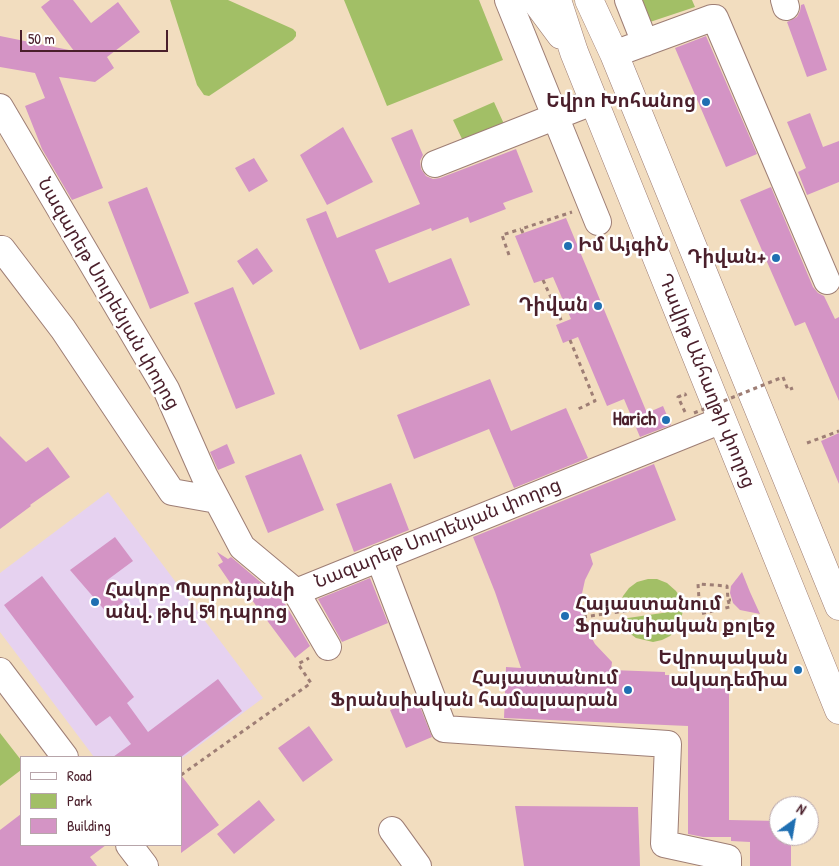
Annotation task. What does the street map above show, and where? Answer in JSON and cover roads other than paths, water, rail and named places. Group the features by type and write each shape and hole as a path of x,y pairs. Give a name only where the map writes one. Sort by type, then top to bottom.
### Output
{"main road":[{"name":"Դավիթ Անհաղթի փողոց","path":"535,0 574,52"},
{"name":"Դավիթ Անհաղթի փողոց","path":"557,0 574,52 839,710"},
{"name":"Դավիթ Անհաղթի փողոց","path":"589,0 610,45 839,606"},
{"name":"Դավիթ Անհաղթի փողոց","path":"604,0 610,45"}],"street":[{"path":"508,0 595,214"},
{"path":"628,0 645,43"},
{"path":"610,45 645,43 715,18 827,281"},
{"path":"435,164 595,102"},
{"name":"Նազարեթ Սուրենյան փողոց","path":"0,107 166,388 204,475 242,547 296,592 722,420"},
{"path":"2,249 63,329 172,492 217,500"},
{"path":"379,558 444,729 668,744 664,844 728,858 728,866"},
{"path":"296,592 328,647"},
{"path":"0,671 64,756"},
{"path":"392,830 418,866"},
{"path":"130,846 145,866"}],"place":[{"name":"Եվրո Խոհանոց","path":"706,102"},
{"name":"Իմ ԱյգիՆ","path":"568,246"},
{"name":"Դիվան+","path":"776,258"},
{"name":"Դիվան","path":"598,306"},
{"name":"Harich","path":"666,420"},
{"name":"Հակոբ Պարոնյանի անվ. թիվ 59 դպրոց","path":"95,602"},
{"name":"Հայաստանում Ֆրանսիական քոլեջ","path":"565,616"},
{"name":"Եվրոպական ակադեմիա","path":"798,670"},
{"name":"Հայաստանում Ֆրանսիական համալսարան","path":"628,690"}]}
